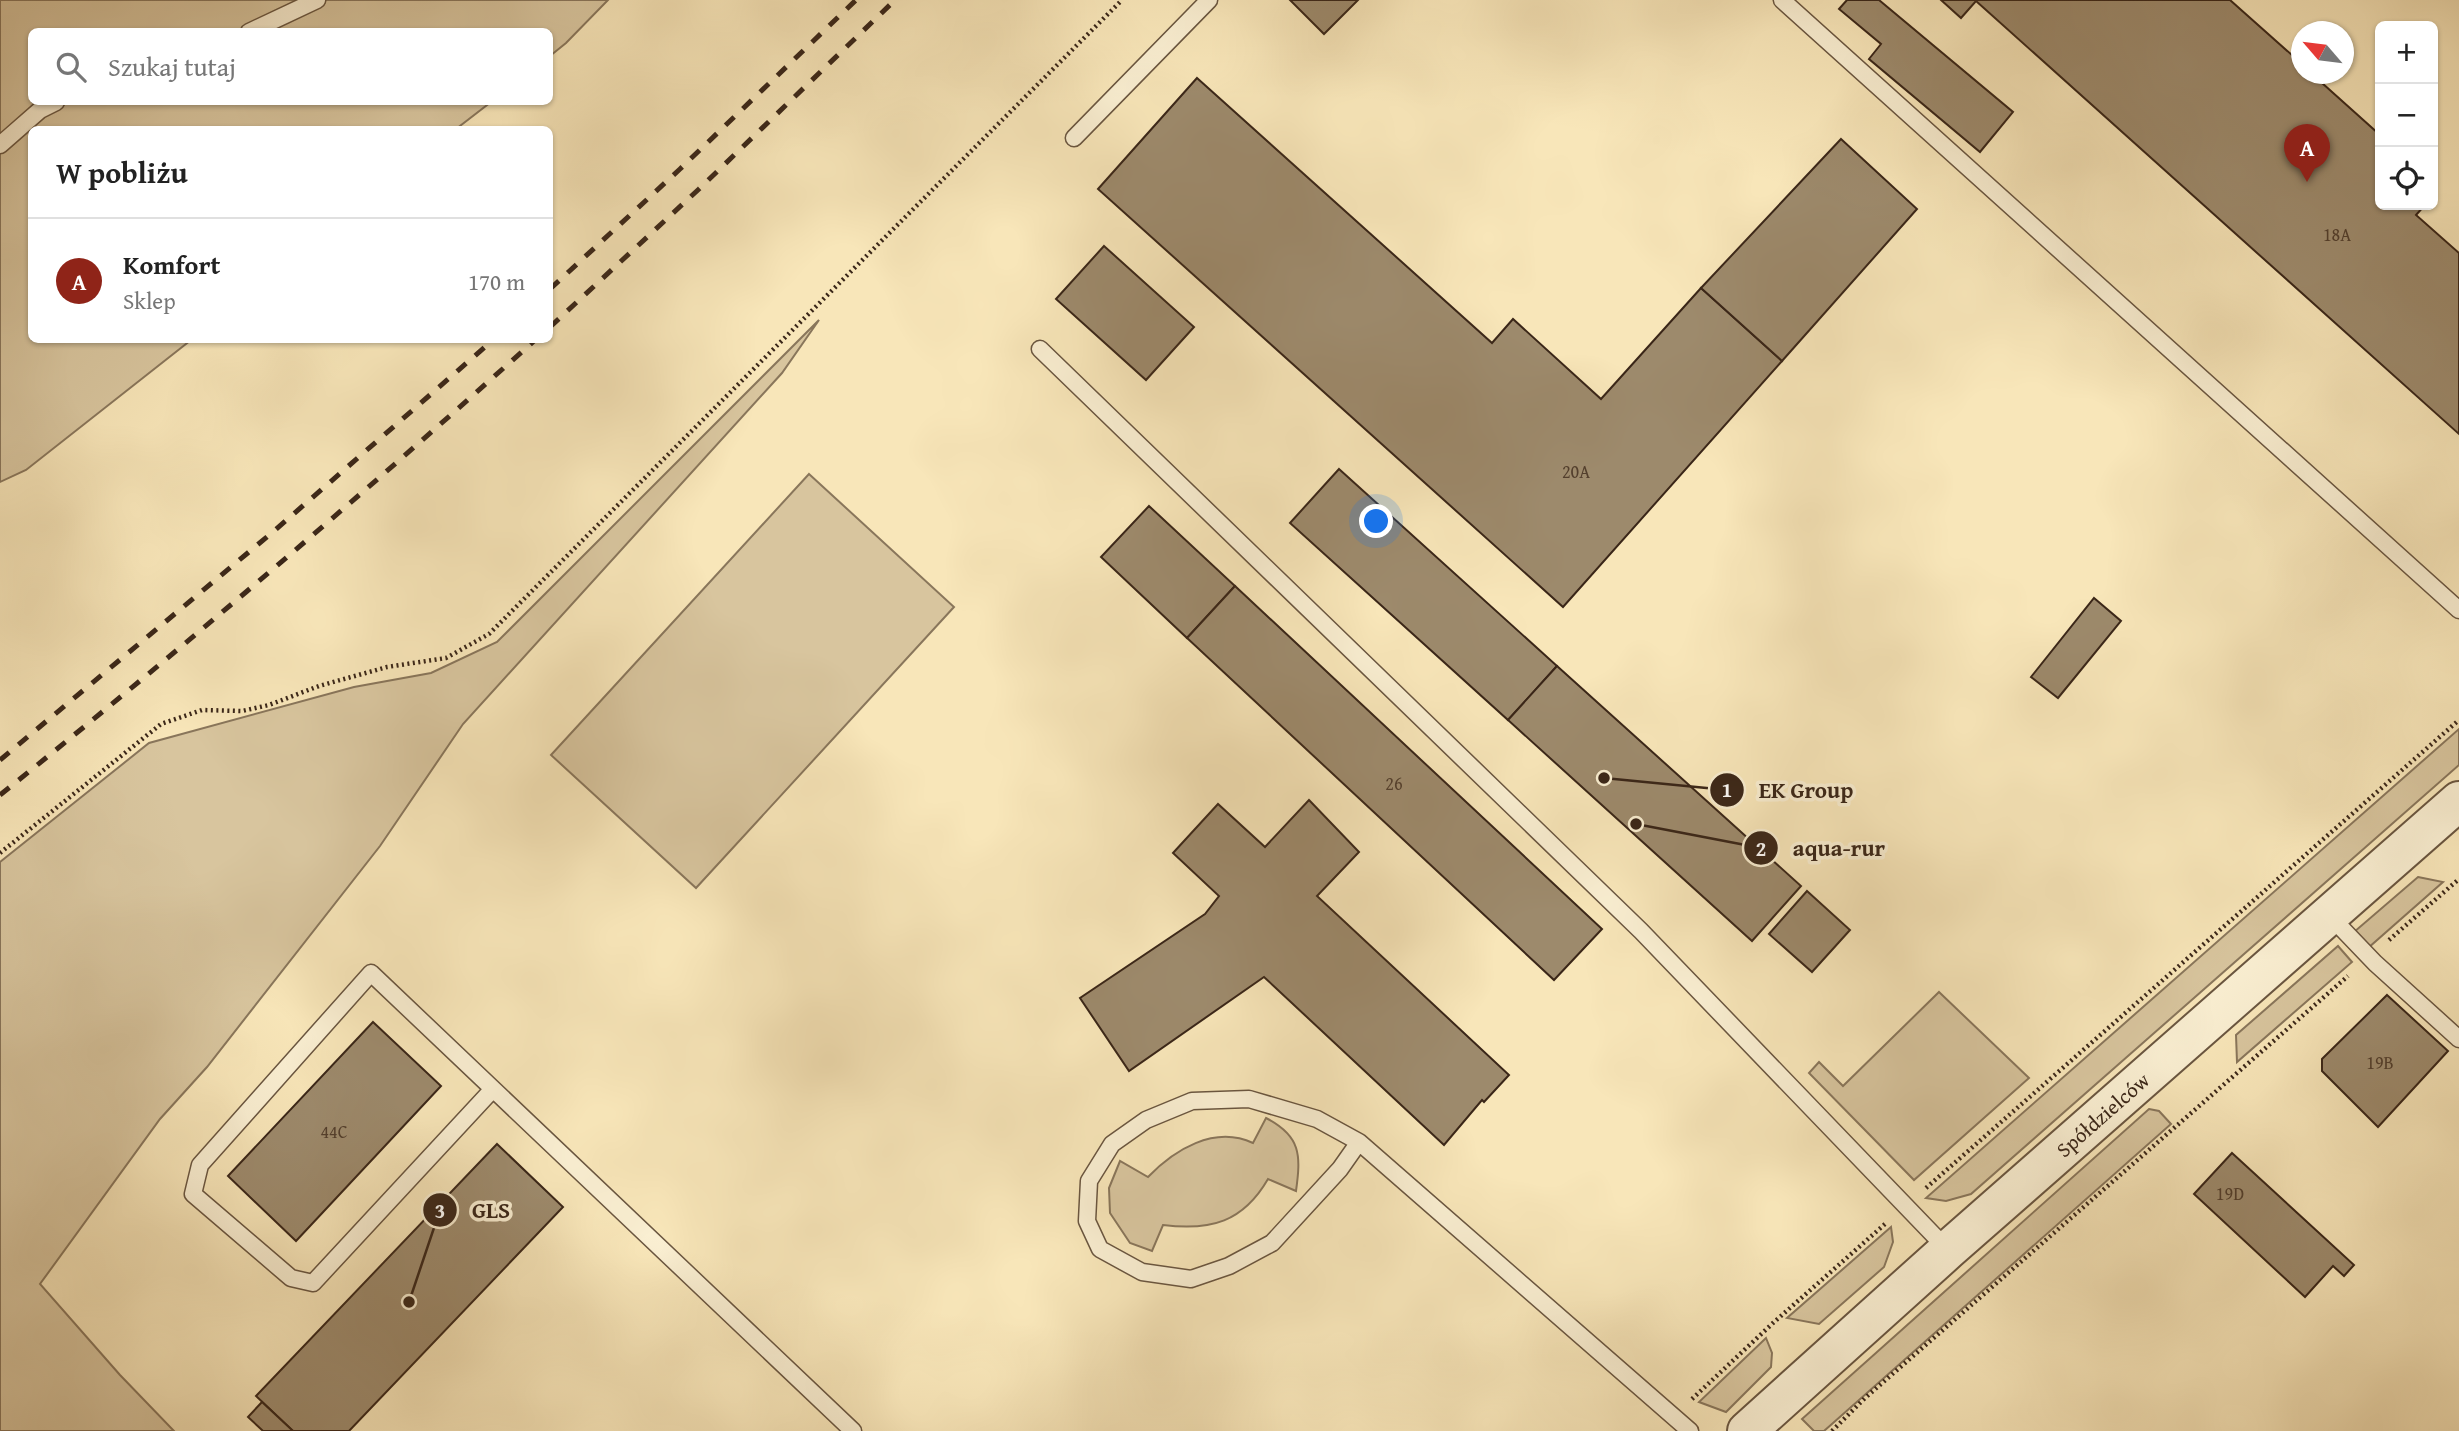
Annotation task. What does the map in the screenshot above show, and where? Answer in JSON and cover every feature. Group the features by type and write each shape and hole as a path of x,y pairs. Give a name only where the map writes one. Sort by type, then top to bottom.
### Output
{"street":[{"name":"Spółdzielców","path":"1747,1431 1948,1250 2459,801"}],"lane":[{"path":"257,28 317,0"},
{"path":"1074,138 1209,0"},
{"path":"1783,0 2459,610"},
{"path":"0,145 40,110 50,105"},
{"path":"1040,349 1641,931 1948,1250"},
{"path":"2329,915 2369,958 2459,1039"},
{"path":"493,1089 313,1283 291,1278 193,1194 200,1165 371,973 853,1431"},
{"path":"1359,1142 1339,1169 1272,1244 1230,1266 1191,1279 1142,1272 1100,1249 1087,1221 1089,1181 1112,1144 1146,1120 1192,1101 1249,1099 1317,1119 1359,1142 1690,1431"}],"path":[{"path":"0,853 161,724 202,710 242,711 269,705 319,686 387,667 446,658 489,634 1122,0"},
{"path":"1674,1416 1773,1323 2459,720"},
{"path":"1832,1431 1876,1389 2459,879"}],"shaded area":[{"path":"0,0 608,0 553,54 553,28 28,28 28,105 487,105 460,126 28,126 28,343 187,343 26,470 0,482"},
{"path":"819,320 782,373 463,724 380,846 207,1067 160,1119 40,1284 120,1375 174,1431 0,1431 0,862 149,743 354,687 431,673 497,642"},
{"path":"809,474 954,607 696,888 551,755"},
{"path":"2459,729 2459,765 1971,1194 1946,1201 1926,1198"},
{"path":"2418,877 2443,882 2368,948 2354,932"},
{"path":"2338,946 2352,962 2237,1062 2236,1035"},
{"path":"1939,992 2029,1078 1914,1180 1809,1073 1819,1062 1843,1086"},
{"path":"2149,1109 2159,1111 2171,1124 1824,1431 1814,1431 1802,1419"},
{"path":"1266,1118 1286,1132 1296,1148 1296,1191 1268,1179 1248,1205 1224,1220 1196,1226 1163,1225 1152,1251 1130,1243 1110,1213 1109,1188 1120,1161 1148,1177 1170,1158 1196,1143 1224,1137 1253,1143"},
{"path":"1891,1227 1893,1242 1884,1267 1819,1324 1787,1318"},
{"path":"1766,1338 1772,1353 1771,1367 1726,1412 1699,1402"}],"building":[{"path":"1290,0 1358,0 1324,34"},
{"path":"1847,0 1879,0 2013,112 1980,152 1869,59 1881,44 1839,9"},
{"path":"1941,0 2230,0 2291,54 2291,84 2323,84 2375,131 2375,210 2420,210 2416,215 2459,253 2459,434 1976,1 1961,18"},
{"path":"1197,78 1492,343 1513,319 1601,399 1701,288 1782,361 1563,607 1098,189"},
{"path":"1841,139 1917,209 1782,361 1701,288"},
{"path":"1104,246 1194,327 1146,380 1056,299"},
{"path":"1339,469 1557,666 1508,720 1290,523"},
{"path":"1149,506 1235,586 1187,638 1101,557"},
{"path":"1235,586 1602,929 1554,980 1187,638"},
{"path":"2094,598 2121,621 2058,698 2031,677"},
{"path":"1557,666 1801,886 1752,941 1508,720"},
{"path":"1309,800 1359,852 1317,896 1509,1075 1484,1102 1482,1100 1444,1145 1264,977 1129,1071 1080,998 1205,914 1219,896 1173,853 1218,804 1265,847"},
{"path":"1807,891 1850,930 1812,972 1769,934"},
{"path":"2387,995 2448,1051 2378,1127 2322,1071 2322,1059"},
{"path":"373,1022 441,1086 296,1241 228,1176"},
{"path":"497,1144 563,1207 349,1431 293,1431 256,1396"},
{"path":"2232,1153 2354,1265 2344,1276 2333,1266 2305,1297 2194,1194"},
{"path":"262,1402 293,1431 263,1431 248,1417"}],"railway":[{"path":"553,286 856,0"},
{"path":"553,324 699,189 895,0"},
{"path":"0,760 274,531 490,343"},
{"path":"0,795 271,571 532,343"}],"place":[{"name":"Komfort","path":"2307,182"},
{"name":"EK Group","path":"1604,778"},
{"name":"aqua-rur","path":"1636,824"},
{"name":"GLS","path":"409,1302"}]}
